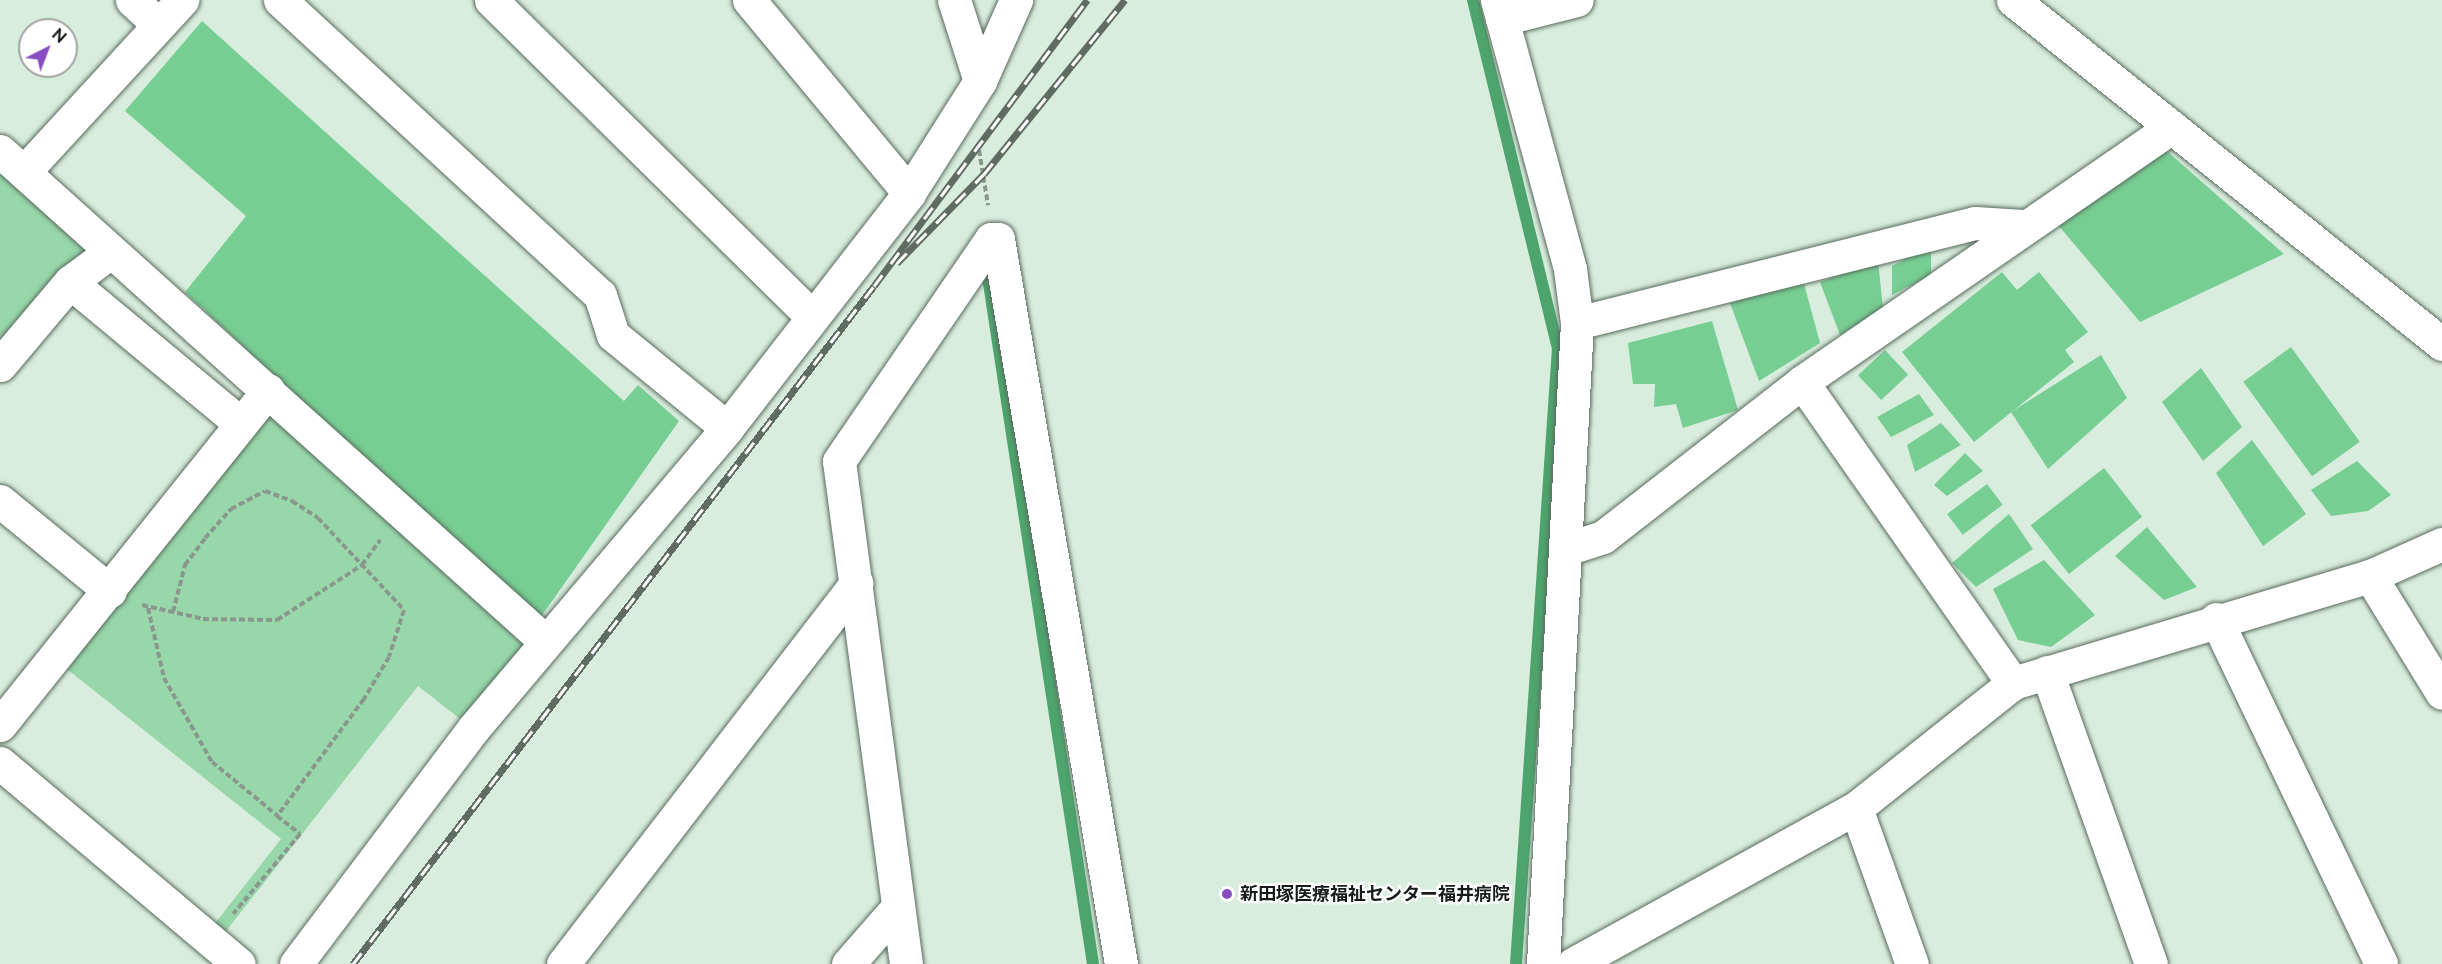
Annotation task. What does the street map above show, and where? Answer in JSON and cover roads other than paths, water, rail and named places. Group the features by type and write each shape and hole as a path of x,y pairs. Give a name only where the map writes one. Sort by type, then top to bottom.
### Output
{"street":[{"path":"132,0 158,23"},
{"path":"24,172 158,23 182,0"},
{"path":"280,0 600,295 613,335 727,428"},
{"path":"491,0 812,317"},
{"path":"749,0 909,193"},
{"path":"954,0 980,81"},
{"path":"296,964 473,729 727,428 909,193 980,81 1016,0"},
{"path":"1543,964 1577,323 1570,269 1499,9 1577,0"},
{"path":"2013,0 2442,344"},
{"path":"1566,549 1603,537 1802,382 2023,226 2171,128"},
{"path":"0,151 109,253 268,390 400,513 545,641"},
{"path":"1577,323 1975,223 2023,226"},
{"path":"906,964 839,461 992,239 998,239 1121,964"},
{"path":"0,365 70,282 109,253"},
{"path":"70,282 240,423"},
{"path":"1802,382 2013,682"},
{"path":"0,724 110,591 268,390"},
{"path":"0,501 110,591"},
{"path":"1573,964 1856,808 2013,682 2216,619 2370,576 2442,544"},
{"path":"2370,576 2442,693"},
{"path":"563,964 856,583"},
{"path":"2216,619 2381,964"},
{"path":"2048,672 2151,964"},
{"path":"0,763 239,964"},
{"path":"1856,808 1912,964"},
{"path":"848,964 897,908"}],"waterway":[{"path":"1473,0 1558,348 1516,964"},
{"path":"988,277 1093,964"}],"railway":[{"path":"353,964 874,286 1087,0"},
{"path":"897,263 984,174 1125,0"}],"place":[{"name":"新田塚医療福祉センター福井病院","path":"1227,894"}]}
